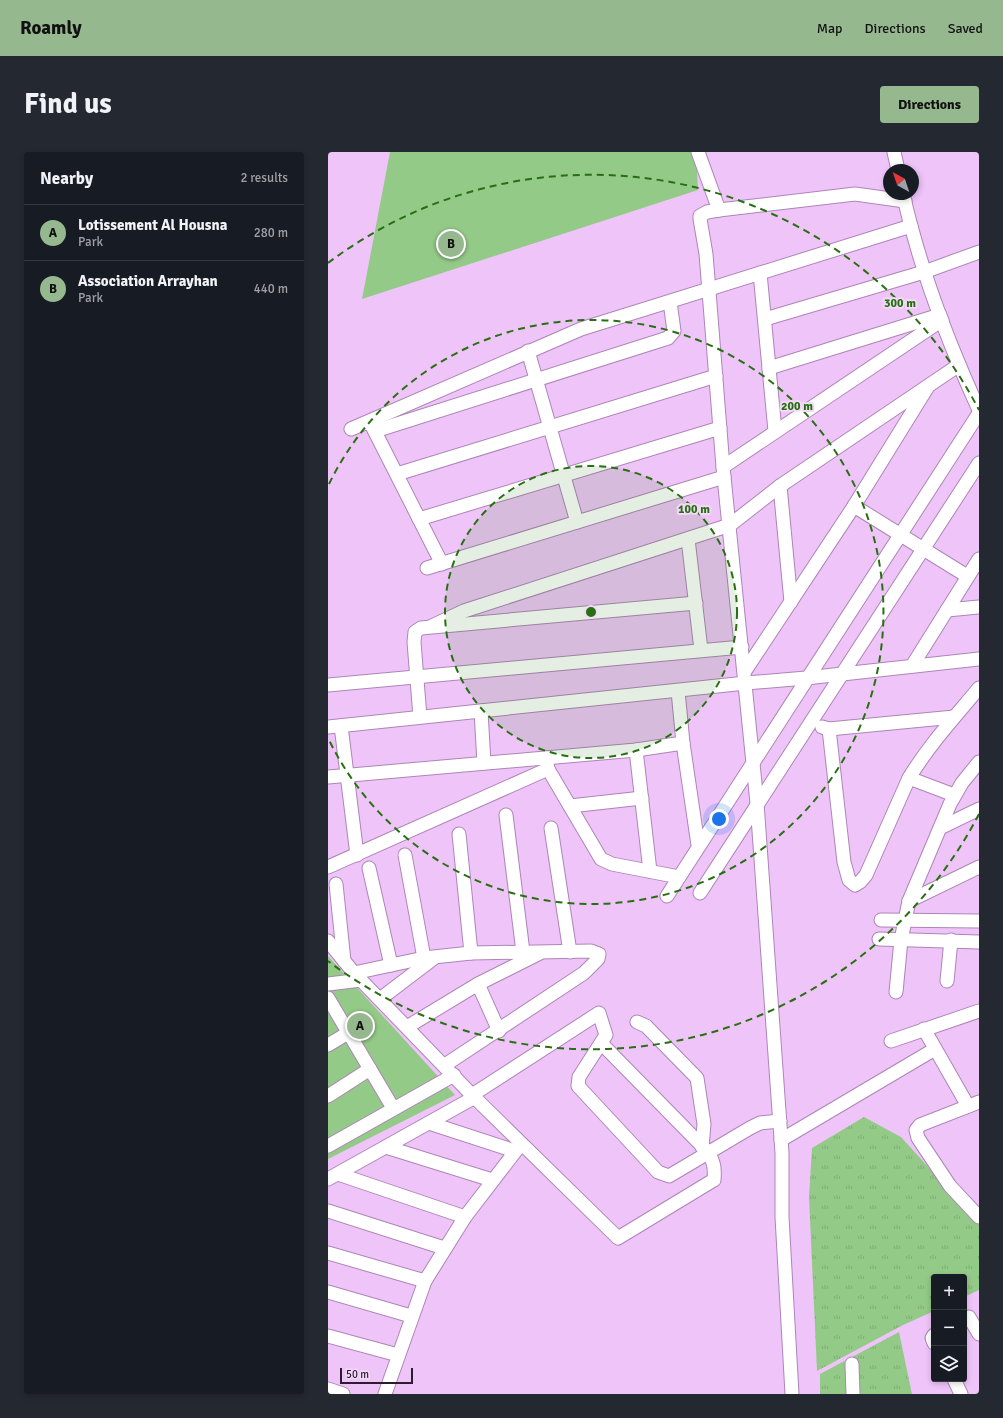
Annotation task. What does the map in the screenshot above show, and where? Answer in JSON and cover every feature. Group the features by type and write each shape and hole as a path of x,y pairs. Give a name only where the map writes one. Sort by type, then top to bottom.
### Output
{"street":[{"path":"698,152 718,210"},
{"path":"894,152 897,164"},
{"path":"792,1394 782,1217 780,1121 754,761 730,525 723,472 706,254 700,216 707,212 718,210 855,194 883,196"},
{"path":"905,200 924,272 959,365 979,410"},
{"path":"372,426 415,401 581,329 911,226"},
{"path":"765,320 924,272 979,252"},
{"path":"760,273 775,430"},
{"path":"351,429 422,416 668,338 674,331 670,302"},
{"path":"769,368 941,317"},
{"path":"427,568 578,522 723,472 775,430 941,317"},
{"path":"528,351 578,522"},
{"path":"420,717 414,634 418,630 432,626 464,611 688,540 730,525 780,486 959,365"},
{"path":"397,474 716,376"},
{"path":"746,677 791,602 854,506 930,384"},
{"path":"415,401 422,416"},
{"path":"667,896 698,845 979,413"},
{"path":"372,426 442,564"},
{"path":"420,519 720,428"},
{"path":"700,893 979,463"},
{"path":"780,486 791,602"},
{"path":"854,506 967,576"},
{"path":"688,540 701,650"},
{"path":"912,666 979,559"},
{"path":"432,626 696,603"},
{"path":"947,610 979,607"},
{"path":"328,684 742,647"},
{"path":"328,727 678,691 746,677 806,678 979,658"},
{"path":"829,728 846,874 852,884 858,884 866,875 909,778 929,745 979,688"},
{"path":"678,691 683,744 698,845"},
{"path":"481,711 484,763"},
{"path":"810,725 829,728 954,717"},
{"path":"341,726 346,774 358,855"},
{"path":"328,777 346,774 484,763 547,763 683,744"},
{"path":"636,750 650,871"},
{"path":"896,992 900,940 909,901 954,795 979,762"},
{"path":"547,763 601,859 612,864 679,877"},
{"path":"328,867 358,855 547,763"},
{"path":"909,778 954,795"},
{"path":"570,806 642,798"},
{"path":"940,828 979,809"},
{"path":"506,815 523,952"},
{"path":"550,828 570,952"},
{"path":"459,834 471,953"},
{"path":"405,855 430,957"},
{"path":"909,901 979,867"},
{"path":"369,868 391,965"},
{"path":"336,884 344,961"},
{"path":"881,920 979,921"},
{"path":"879,939 979,942"},
{"path":"947,981 951,940"},
{"path":"328,941 357,976 449,1070 518,1147 618,1238 714,1180 714,1164 705,1150 602,1044"},
{"path":"328,984 391,965 430,957 471,953 523,952 542,953 591,951 599,954 598,959 584,973 499,1031 449,1070 393,1108 328,1146"},
{"path":"407,1027 478,984 542,953"},
{"path":"380,999 430,957"},
{"path":"478,984 499,1031"},
{"path":"328,998 393,1108"},
{"path":"891,1041 979,1011"},
{"path":"333,1176 429,1123 600,1013 606,1035 602,1044 579,1077 578,1086 658,1172 669,1176 705,1150 760,1123 780,1121"},
{"path":"636,1022 646,1026 696,1078 704,1124 705,1150"},
{"path":"924,1029 935,1049 973,1104 920,1125 916,1130 918,1138 934,1164 974,1204 979,1217"},
{"path":"328,1045 348,1032"},
{"path":"781,1140 935,1049"},
{"path":"328,1096 370,1070"},
{"path":"429,1123 518,1147"},
{"path":"386,1147 492,1180"},
{"path":"385,1394 411,1316 425,1281 444,1248 465,1217 518,1147"},
{"path":"333,1176 465,1217"},
{"path":"328,1211 444,1248"},
{"path":"328,1253 425,1281"},
{"path":"328,1292 411,1316"},
{"path":"971,1316 979,1334"},
{"path":"328,1336 398,1355"},
{"path":"852,1364 853,1394"},
{"path":"955,1382 961,1394"},
{"path":"328,1389 343,1394"}],"green space":[{"path":"390,152 696,152 698,190 362,299"},
{"path":"328,956 455,1095 328,1159"},
{"path":"864,1117 901,1137 979,1223 979,1290 967,1296 967,1274 931,1274 931,1312 903,1325 817,1371 809,1197 812,1148"},
{"path":"899,1332 912,1394 820,1394 820,1374"}],"place":[{"name":"Association Arrayhan","path":"451,244"},
{"name":"Lotissement Al Housna","path":"360,1026"}]}
